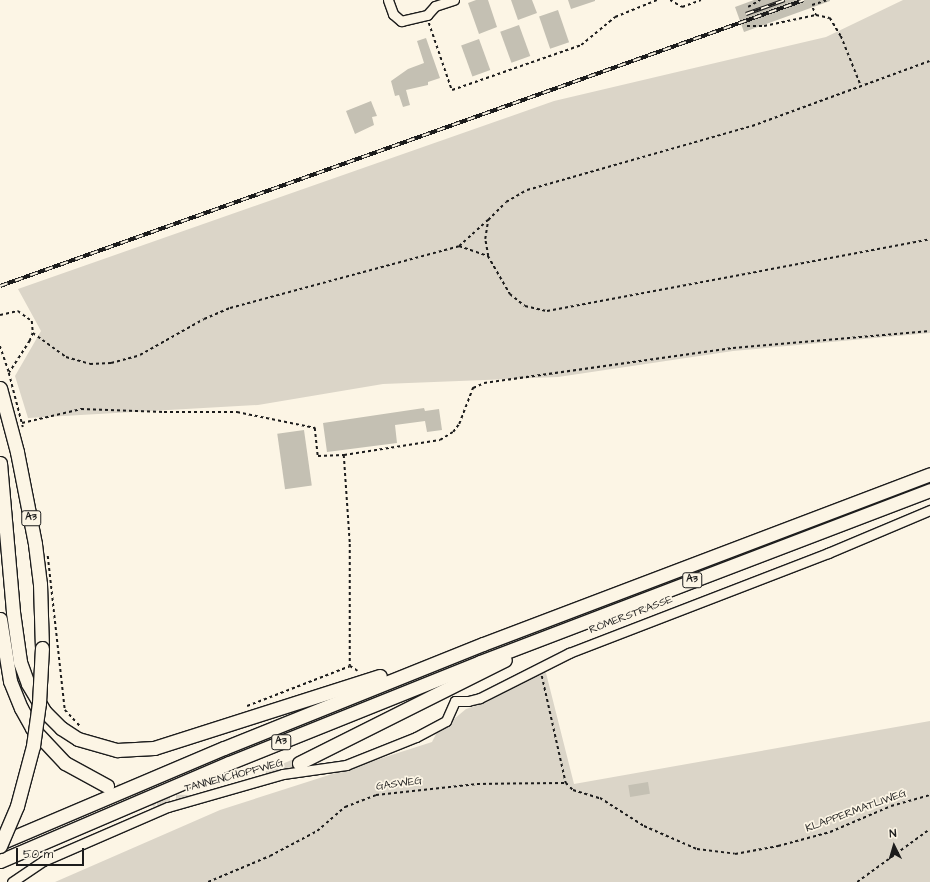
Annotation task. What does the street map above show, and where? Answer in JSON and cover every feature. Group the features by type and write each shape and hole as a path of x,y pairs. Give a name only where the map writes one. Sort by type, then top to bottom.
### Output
{"highway":[{"name":"A3","path":"0,388 19,460 34,537 40,584 42,648 39,703 33,746 17,806 0,846"},
{"name":"A3","path":"0,462 16,638 24,674 45,712 61,728 88,743 105,748 130,750 170,744 483,644"},
{"name":"A3","path":"0,843 224,748 483,644 930,474"},
{"name":"A3","path":"0,861 229,763 565,629 930,490"},
{"path":"0,619 10,681 21,708 32,728 66,763 107,786"},
{"name":"A3","path":"299,763 565,629"}],"street":[{"path":"388,0 393,14 401,21 427,15 435,6 454,0"},
{"name":"RÖMERSTRASSE","path":"455,700 468,701 480,698 540,667 599,640 828,553 930,510"},
{"name":"TANNENCHOPFWEG","path":"12,882 43,861 168,807 283,774 346,765 416,738 446,721 455,700"}],"path":[{"path":"427,15 452,90 581,45 614,17 658,0"},
{"path":"670,0 682,7 701,0"},
{"path":"748,7 760,0"},
{"path":"812,5 827,0"},
{"path":"813,8 816,15"},
{"path":"747,26 764,26 816,15 830,18 841,36 861,86"},
{"path":"34,333 66,357 90,364 111,363 140,355 204,319 230,308 459,246 506,202 527,190 752,126 930,61"},
{"path":"488,220 485,239 488,256 510,294 525,306 547,311 930,239"},
{"path":"459,246 488,256"},
{"path":"0,315 18,311 32,321 34,333 9,373"},
{"path":"22,423 81,409 164,412 237,412 315,428 318,456 344,455 440,440 453,432 458,424 472,388 484,383 733,348 930,331"},
{"path":"0,346 9,373 23,430"},
{"path":"344,455 350,544 350,666"},
{"path":"48,554 65,710 86,732"},
{"path":"350,666 358,671"},
{"path":"240,708 350,666"},
{"path":"540,667 566,783"},
{"name":"KLAPPERMATLIWEG","path":"566,783 573,790 600,798 644,826 697,849 735,854 778,846 830,832 891,806 930,795"},
{"name":"GASWEG","path":"208,882 270,856 317,831 345,807 376,795 476,784 566,783"},
{"path":"856,882 930,829"}],"shaded area":[{"path":"903,0 930,0 930,333 733,351 558,377 383,384 258,405 28,418 15,376 41,331 18,289 554,101 826,37"},
{"path":"545,669 574,784 930,721 930,882 55,882 220,810 432,742 436,734 466,709 487,702"}],"building":[{"path":"476,0 488,0 497,27 479,34 468,3"},
{"path":"511,0 532,0 537,13 518,20"},
{"path":"568,0 595,0 595,1 571,9"},
{"path":"754,0 830,1 744,32 735,7"},
{"path":"558,10 569,42 550,49 539,17"},
{"path":"519,25 530,56 511,63 500,32"},
{"path":"426,38 440,78 428,82 428,85 406,90 410,105 403,107 399,95 395,96 391,81 408,69 424,63 417,41"},
{"path":"479,39 490,70 472,77 461,45"},
{"path":"371,101 377,116 372,117 374,125 355,134 346,111"},
{"path":"424,408 425,411 439,409 442,430 427,432 425,421 395,425 397,443 327,452 323,423"},
{"path":"304,430 312,485 285,489 277,434"},
{"path":"648,782 650,794 630,797 628,785"}],"tunnel":[{"path":"268,777 299,763"},
{"path":"116,789 157,800 189,801"}],"railway":[{"path":"746,14 785,0"},
{"path":"0,286 804,0"}]}
